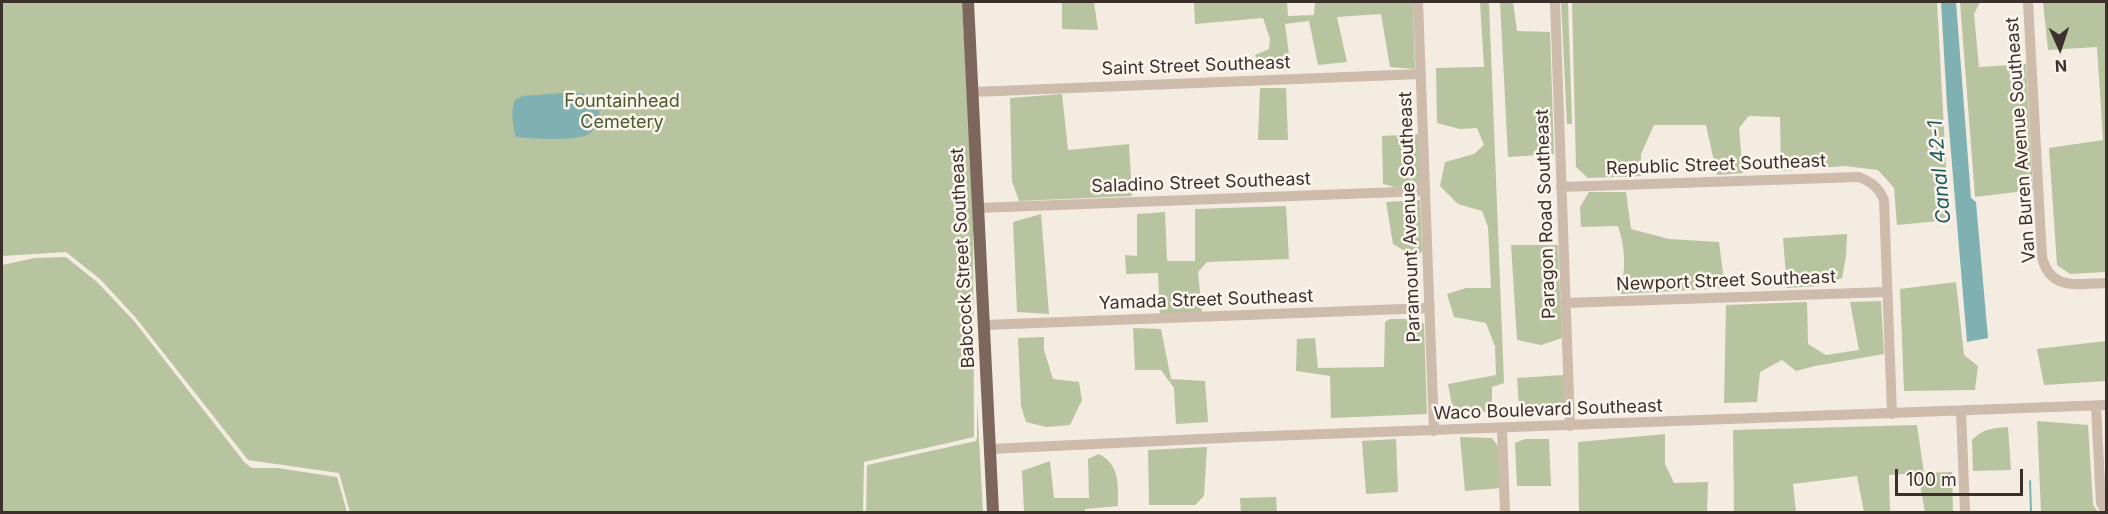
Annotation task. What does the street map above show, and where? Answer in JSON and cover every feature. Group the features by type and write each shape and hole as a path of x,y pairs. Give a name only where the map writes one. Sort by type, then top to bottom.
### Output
{"main road":[{"name":"Babcock Street Southeast","path":"968,2 993,513"}],"street":[{"name":"Paramount Avenue Southeast","path":"1418,2 1434,431"},
{"name":"Paragon Road Southeast","path":"1555,2 1570,426"},
{"name":"Van Buren Avenue Southeast","path":"2028,2 2042,257 2045,269 2058,282 2106,283"},
{"name":"Saint Street Southeast","path":"973,92 1421,74"},
{"name":"Republic Street Southeast","path":"1561,187 1859,177 1872,182 1884,200 1887,292"},
{"name":"Saladino Street Southeast","path":"978,208 1425,191"},
{"name":"Newport Street Southeast","path":"1565,303 1887,292"},
{"path":"1887,292 1892,414"},
{"name":"Yamada Street Southeast","path":"984,325 1430,308"},
{"path":"2101,406 2101,503 2106,512"},
{"name":"Waco Boulevard Southeast","path":"990,449 1243,437 2101,406"},
{"path":"1961,411 1965,513"},
{"path":"1502,429 1505,513"}],"green space":[{"name":"Fountainhead Cemetery","path":"2,2 962,2 973,205 974,437 864,462 863,512 350,512 339,473 248,460 136,318 100,279 66,252 2,256"},
{"path":"1062,2 1094,2 1098,30 1062,29"},
{"path":"1194,2 1287,2 1288,16 1314,15 1315,2 1413,2 1415,69 1390,67 1381,14 1337,17 1347,62 1318,65 1309,21 1285,24 1291,70 1261,71 1255,55 1269,49 1270,39 1263,18 1195,24"},
{"path":"1480,2 1489,2 1504,383 1492,387 1492,412 1453,411 1448,384 1496,375 1495,346 1486,323 1454,317 1447,294 1466,288 1491,288 1488,227 1482,211 1458,204 1440,186 1445,162 1474,154 1484,145 1477,128 1460,129 1437,123 1436,68 1484,67"},
{"path":"1500,2 1513,2 1517,31 1550,32 1554,154 1508,157"},
{"path":"1561,2 1568,2 1572,124 1567,124"},
{"path":"1572,2 1937,2 1949,220 1897,225 1894,188 1878,170 1845,166 1781,171 1780,117 1749,116 1739,128 1743,173 1717,175 1706,125 1654,125 1641,154 1641,176 1588,178 1576,167"},
{"path":"1960,2 1980,2 1974,14 1979,67 2026,64 2033,190 1975,197"},
{"path":"2043,2 2106,2 2106,272 2070,274 2057,265 2049,148 2103,140 2097,47 2048,50"},
{"path":"1260,88 1286,88 1288,140 1258,140"},
{"path":"1062,94 1068,150 1129,144 1132,196 1019,201 1012,181 1010,98"},
{"path":"1419,134 1420,186 1395,187 1383,184 1382,136"},
{"path":"1589,192 1626,192 1631,229 1669,239 1719,242 1725,288 1621,294 1624,260 1618,226 1581,227 1580,207"},
{"path":"1420,200 1422,252 1413,256 1393,244 1386,202"},
{"path":"1286,206 1289,259 1207,262 1198,272 1202,313 1160,316 1158,273 1126,274 1125,255 1137,256 1137,214 1165,212 1167,261 1195,261 1195,209"},
{"path":"1041,214 1049,314 1017,312 1013,222"},
{"path":"1847,234 1842,278 1819,286 1787,288 1783,238"},
{"path":"1511,245 1558,245 1562,338 1541,345 1517,340"},
{"path":"66,257 97,282 134,321 245,463 252,468 277,468 337,477 347,512 2,512 2,265 35,258"},
{"path":"1956,282 1964,355 1978,366 1975,390 1904,391 1900,289"},
{"path":"1881,301 1884,354 1796,371 1782,360 1760,372 1757,402 1724,403 1726,305 1807,302 1808,344 1826,355 1859,350 1850,302"},
{"path":"1390,319 1417,319 1424,324 1427,414 1331,418 1330,376 1296,371 1297,339 1315,338 1318,368 1384,367 1385,322"},
{"path":"1133,328 1161,329 1171,379 1205,381 1208,422 1176,424 1174,388 1161,370 1135,370"},
{"path":"1044,337 1044,350 1053,379 1079,382 1082,400 1070,425 1046,427 1026,422 1021,406 1018,338"},
{"path":"2106,341 2106,381 2044,385 2037,349"},
{"path":"1564,375 1566,405 1519,407 1517,378"},
{"path":"977,402 983,512 866,512 867,465 976,441"},
{"path":"2037,421 2088,425 2093,505 2098,512 2041,512"},
{"path":"1917,425 1924,473 1952,472 1953,512 1925,512 1918,473 1889,475 1890,512 1864,512 1857,476 1793,484 1796,512 1734,512 1733,430"},
{"path":"2008,427 2011,470 1973,471 1972,440 1988,430"},
{"path":"1665,434 1665,464 1674,483 1708,482 1707,512 1579,512 1578,442"},
{"path":"1460,437 1492,438 1500,449 1501,488 1465,491"},
{"path":"1396,439 1398,492 1366,494 1362,441"},
{"path":"1525,439 1549,439 1551,486 1517,486 1515,443"},
{"path":"1207,447 1204,496 1195,505 1149,505 1148,450"},
{"path":"1099,454 1106,458 1114,469 1118,483 1118,506 1085,509 1084,512 1024,512 1022,471 1050,461 1054,498 1089,498 1088,459"},
{"path":"1276,497 1277,512 1241,512 1240,498"}],"water":[{"path":"1941,2 1956,2 1971,198 1976,202 1988,338 1967,342 1947,105"},
{"path":"584,94 590,96 598,104 598,122 592,132 572,138 516,137 512,114 515,100 523,96"}],"waterway":[{"path":"2030,481 2031,512"}],"water label":[{"name":"Canal 42-1","path":"1940,172"}]}
